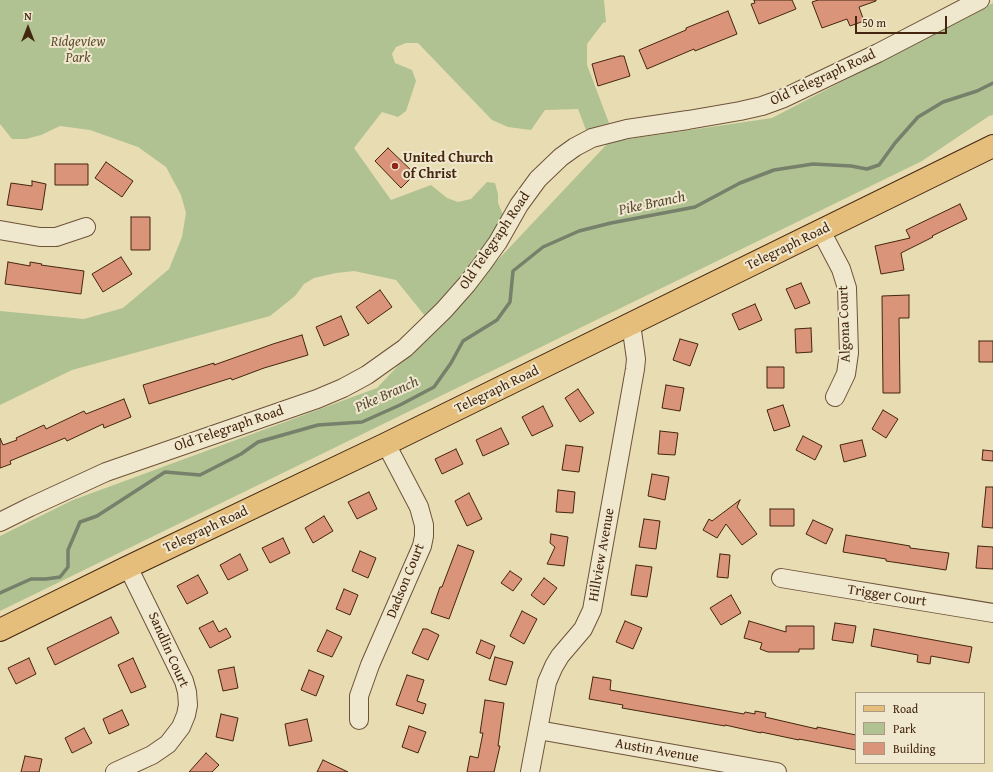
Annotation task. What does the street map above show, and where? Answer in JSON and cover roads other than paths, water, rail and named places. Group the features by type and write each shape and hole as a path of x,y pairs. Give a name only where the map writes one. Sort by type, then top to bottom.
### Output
{"main road":[{"name":"Telegraph Road","path":"0,630 386,444 993,146"}],"street":[{"name":"Old Telegraph Road","path":"0,522 106,472 317,399 343,388 367,375 405,348 444,310 483,264 498,242 519,205 538,179 561,157 592,138 627,129 688,120 762,106 784,98 878,53 980,0"},
{"path":"0,230 40,237 56,237 86,227"},
{"name":"Algona Court","path":"821,231 841,269 847,288 848,354 846,374 835,397"},
{"name":"Hillview Avenue","path":"530,772 545,690 554,666 560,656 583,629 592,610 635,369 636,359 631,324"},
{"name":"Dadson Court","path":"359,720 359,696 370,666 422,546 424,536 424,525 419,507 386,444"},
{"name":"Sandlin Court","path":"115,772 152,755 168,744 181,727 188,705 184,681 128,567"},
{"name":"Trigger Court","path":"781,578 993,613"},
{"name":"Austin Avenue","path":"538,730 777,772"}],"waterway":[{"name":"Pike Branch","path":"0,593 31,579 60,577 68,567 68,550 80,522 97,516 165,472 200,475 241,454 258,442 318,425 362,422 400,405 434,387 451,363 463,341 497,320 510,302 513,271 543,247 579,231 611,223 695,207 740,183 774,170 813,164 851,166 867,169 879,165 895,143 918,117 943,102 977,91 993,83"}],"place":[{"name":"United Church of Christ","path":"395,166"}],"park label":[{"name":"Ridgeview Park","path":"78,50"}]}
